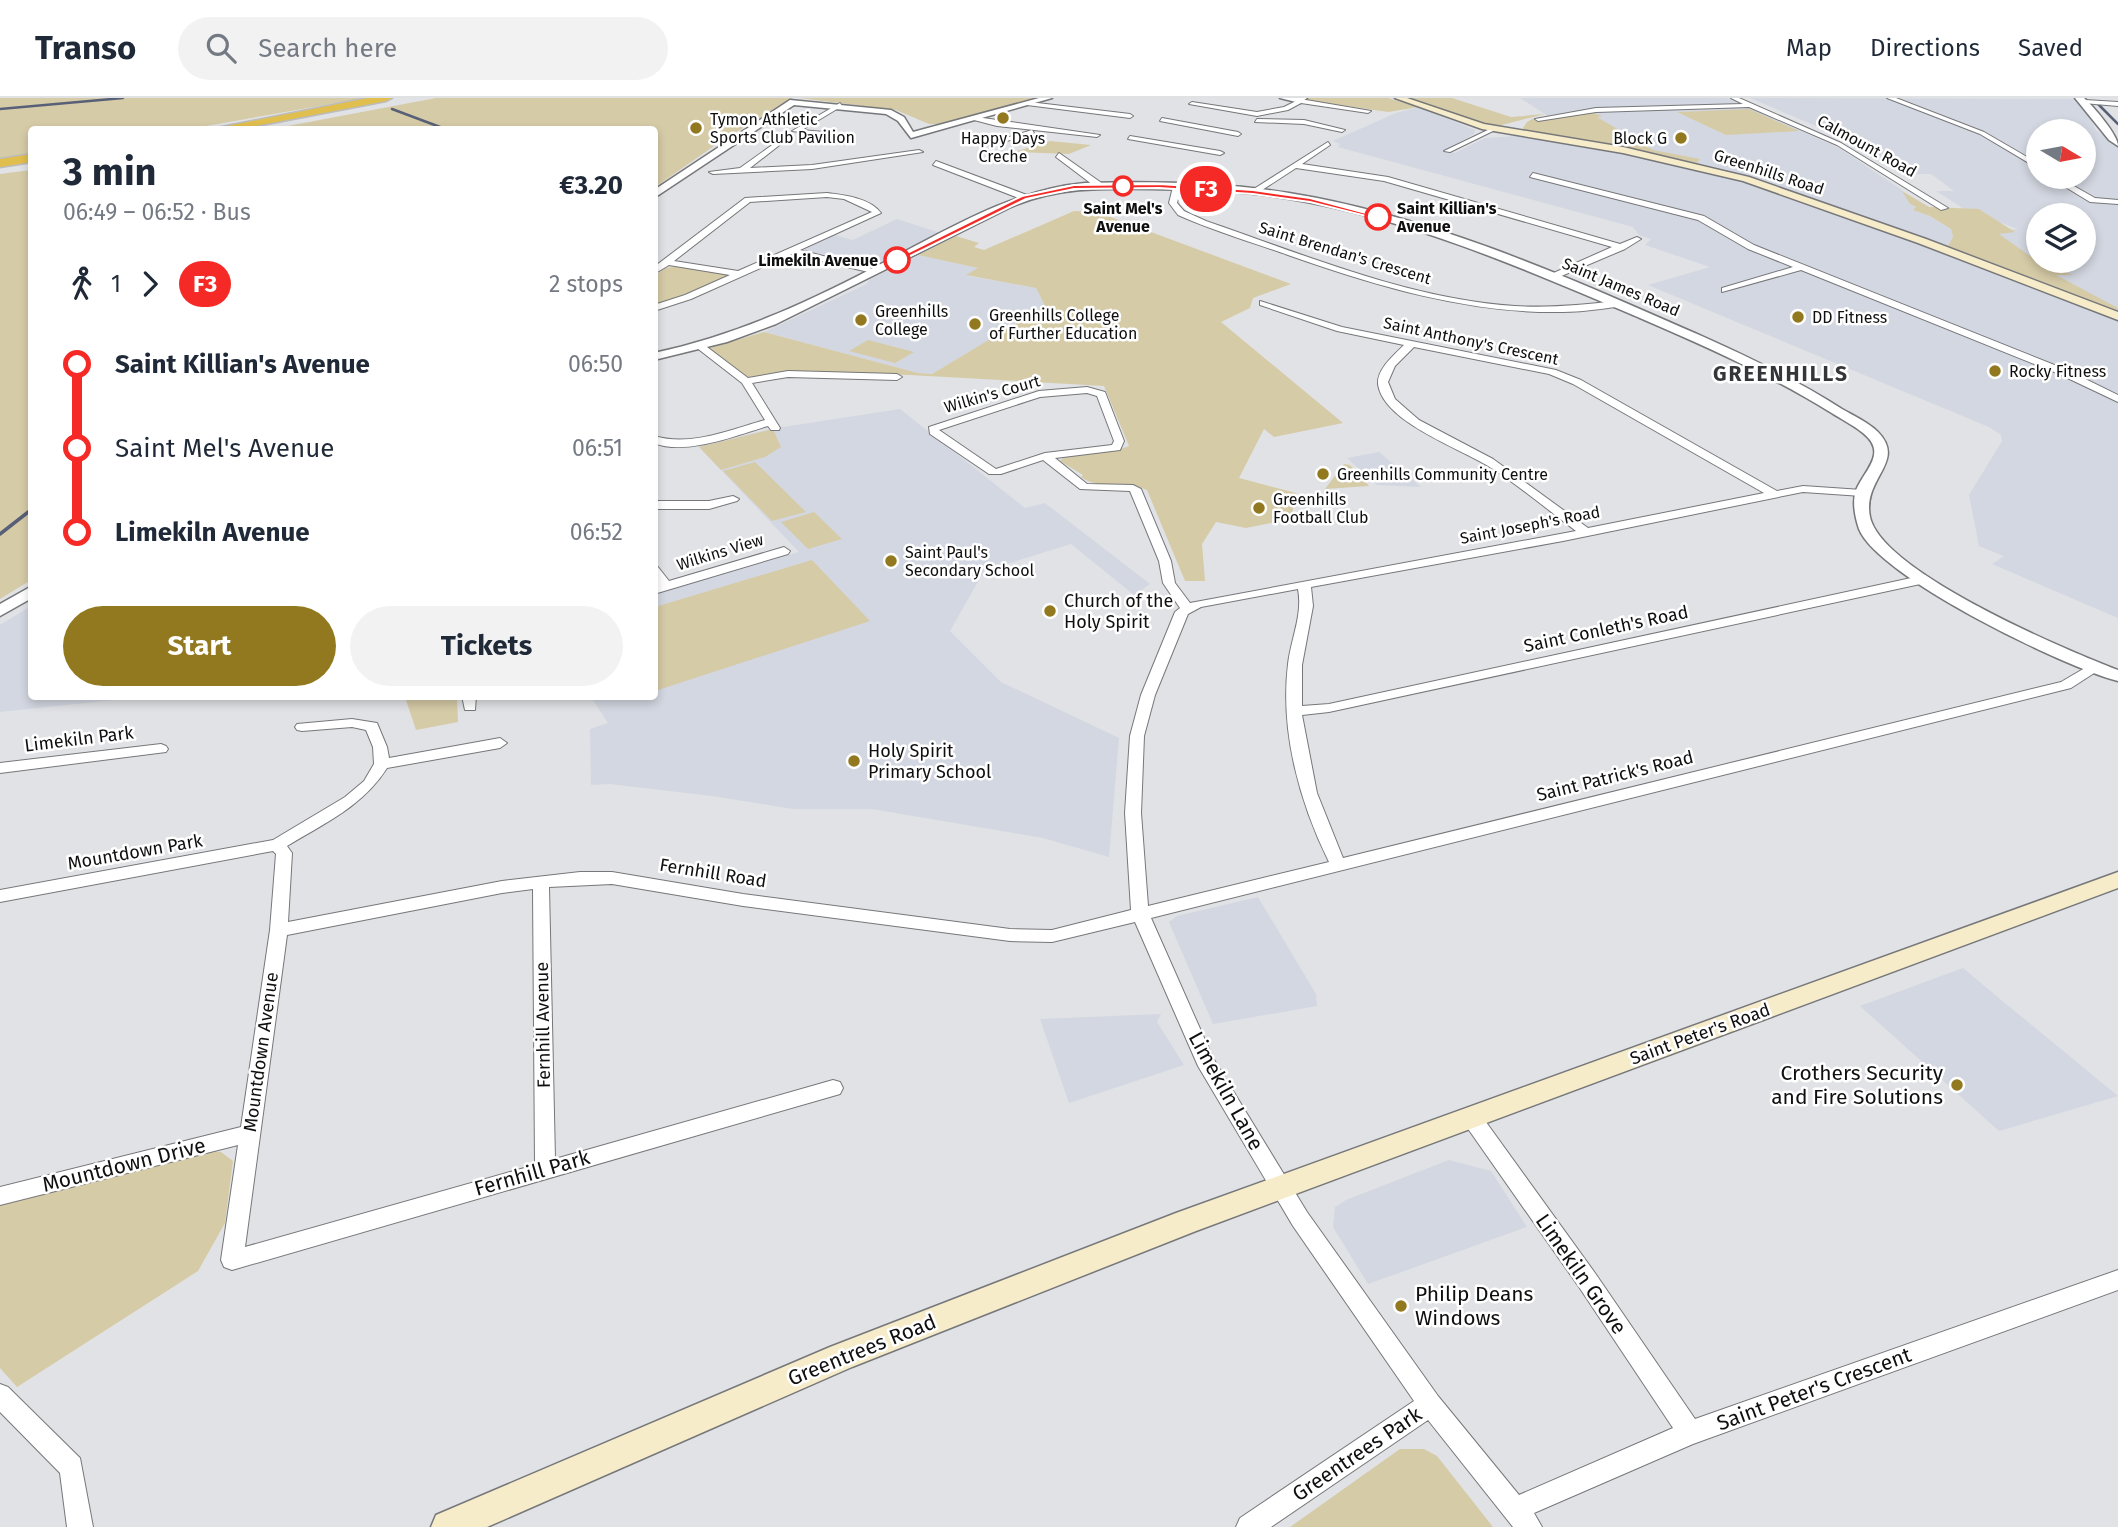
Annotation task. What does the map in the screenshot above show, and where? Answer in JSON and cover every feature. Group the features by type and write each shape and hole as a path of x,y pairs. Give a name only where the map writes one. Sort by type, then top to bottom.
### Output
{"highway":[{"path":"235,126 386,98"},
{"path":"267,126 399,100"},
{"path":"0,163 28,159"},
{"path":"0,169 28,165"}],"main road":[{"name":"Greenhills Road","path":"1399,98 1494,129 1615,148 1746,178 1922,241 2118,316"},
{"name":"Saint Peter's Road","path":"1280,1186 2118,880"},
{"name":"Greentrees Road","path":"448,1527 841,1357 1280,1186"}],"street":[{"path":"911,135 1048,98"},
{"path":"1141,98 1159,100"},
{"path":"1284,98 1368,111"},
{"name":"Calmount Road","path":"1734,98 1839,144 1944,208"},
{"path":"1890,98 1982,133 2026,159"},
{"path":"1204,151 1238,134 1257,118 1286,109 1302,99"},
{"path":"2082,100 2118,104"},
{"path":"2082,100 2107,134 2118,143"},
{"path":"658,192 793,102 840,105 896,115 911,135 919,152 932,161 1024,197"},
{"path":"1029,103 1074,111 1130,116"},
{"path":"1192,104 1257,118 1304,122 1342,130"},
{"path":"834,135 795,131 840,105"},
{"path":"1538,119 1596,110 1753,106"},
{"path":"976,119 997,124 1097,135"},
{"path":"1162,120 1238,134"},
{"path":"990,144 1041,129"},
{"path":"1448,151 1494,129"},
{"path":"743,170 789,135"},
{"path":"1130,138 1220,153"},
{"path":"1253,192 1328,144"},
{"path":"844,151 848,162"},
{"path":"713,172 812,167 919,152"},
{"path":"1059,155 1100,186"},
{"path":"1294,165 1385,179 1622,247"},
{"path":"1533,175 1700,218 1751,247 2063,372 2118,399"},
{"name":"Saint James Road","path":"948,234 1024,197 1060,189 1100,186 1253,192 1310,200 1402,224 1476,246 1616,304 1757,367 1825,403 1876,438 1882,451 1882,463 1862,493"},
{"name":"Saint Brendan's Crescent","path":"1177,187 1172,203 1203,223 1395,286 1529,311 1567,311 1616,304"},
{"path":"2074,189 2093,200 2118,202"},
{"path":"658,269 748,200 837,196 877,213 688,297 658,307"},
{"path":"658,356 757,328 948,234"},
{"path":"1552,277 1637,239"},
{"path":"792,251 874,272"},
{"path":"667,262 738,274"},
{"path":"1725,290 1801,267"},
{"name":"Saint Anthony's Crescent","path":"1263,303 1340,329 1552,373 1577,382 1773,494"},
{"path":"1411,344 1391,365 1383,380 1383,387 1401,412 1489,461 1585,532"},
{"path":"658,445 681,445 773,425 746,381 700,346"},
{"path":"746,381 788,374 897,377"},
{"name":"Wilkin's Court","path":"1087,390 1101,394 1119,441 1116,448 1045,456 997,472 989,471 933,429 1039,394 1087,390"},
{"path":"1045,456 1084,487 1133,488 1137,491 1165,561 1169,583 1182,603 1197,605"},
{"name":"Saint Joseph's Road","path":"1197,605 1773,494 1803,489 1862,493"},
{"path":"1862,493 1864,523 1870,537 1881,549 1925,579 2021,634 2118,676"},
{"path":"658,505 709,505 733,499"},
{"name":"Wilkins View","path":"660,588 783,551"},
{"name":"Saint Conleth's Road","path":"1294,711 1329,708 1925,579"},
{"path":"1304,586 1309,604 1296,662 1294,711 1298,748 1308,787 1338,864"},
{"path":"0,611 28,594"},
{"name":"Limekiln Lane","path":"1197,605 1182,612 1148,695 1135,753 1135,867 1140,913 1205,1060 1280,1186 1317,1244 1430,1404 1522,1518"},
{"name":"Saint Patrick's Road","path":"1140,913 2066,685 2095,668"},
{"path":"277,845 351,801 369,784 382,764 380,747 372,726 352,723 302,727"},
{"path":"382,764 500,743"},
{"name":"Limekiln Park","path":"0,768 162,749"},
{"name":"Mountdown Park","path":"0,896 277,845"},
{"name":"Mountdown Avenue","path":"232,1260 279,930 284,853 277,845"},
{"name":"Fernhill Road","path":"279,930 502,887 612,878 743,900 1010,936 1052,936 1140,913"},
{"name":"Fernhill Avenue","path":"541,882 545,1168"},
{"name":"Fernhill Park","path":"232,1260 545,1168 833,1088"},
{"name":"Limekiln Grove","path":"1471,1117 1587,1280 1690,1433"},
{"name":"Mountdown Drive","path":"0,1196 248,1134"},
{"name":"Saint Peter's Crescent","path":"1522,1518 1690,1433 2118,1280"},
{"path":"0,1395 71,1467 80,1527"},
{"name":"Greentrees Park","path":"1249,1527 1430,1404"}],"shaded area":[{"path":"0,98 365,98 206,126 28,126 28,154 0,158"},
{"path":"436,98 793,98 717,144 658,185 658,126 288,126"},
{"path":"799,98 1034,98 946,124 929,124 896,110"},
{"path":"1291,98 1388,98 1419,107 1388,112"},
{"path":"1408,98 1452,98 1511,117 1545,114 1494,127"},
{"path":"1520,98 1728,98 1839,148 1902,190 1910,204 1951,229 1953,237 1948,246 1728,170 1622,146 1551,118"},
{"path":"1750,98 2074,99 2085,109 2090,119 2026,119 2026,189 2096,189 2096,130 2118,146 2118,309 2067,284 2052,273 2096,273 2096,203 2026,203 2026,255 1993,231 2018,229 1966,210 1936,191 1954,191 1931,174 1909,174 1830,132"},
{"path":"1419,107 1475,130 1474,134 1444,151 1455,153 1485,138 1517,136 1585,144 1745,179 1923,243 2012,280 2118,319 2118,618 1992,564 2004,556 1979,546 1969,495 2002,441 2001,435 1989,427 1648,285 1710,267 1645,245 1651,239 1639,235 1633,227 1338,147 1340,144 1333,141 1396,113"},
{"path":"1749,109 1799,131 1726,135 1677,112"},
{"path":"1593,113 1603,116 1597,117 1653,150 1700,159 1697,163 1521,131 1527,122 1534,118"},
{"path":"1050,141 1091,145 1069,154 1014,152"},
{"path":"28,170 28,582 0,599 0,174"},
{"path":"1902,191 1929,207 1979,209 2015,232 1999,234 2026,253 2026,273 2073,275 2056,275 2118,308 2118,311 1948,246 1953,237 1951,229 1930,216 1913,210 1916,207 1910,204"},
{"path":"1074,211 1097,212 1291,284 1253,298 1250,308 1221,322 1343,423 1274,437 1264,429 1239,478 1296,493 1291,519 1246,528 1216,522 1202,544 1205,581 1185,581 1147,490 1129,485 1088,481 1060,461 1072,455 1129,446 1104,386 910,375 788,372 748,377 709,348 764,332 918,373 932,374 1045,306 1036,288 966,275 978,268 918,255 956,236 979,243 974,247 984,250"},
{"path":"897,219 940,233 871,266 804,250 835,235 853,240"},
{"name":"Greenhills College","path":"918,255 979,268 968,276 1036,288 1045,306 932,374 918,373 764,332 867,284 869,280"},
{"path":"678,266 725,274 727,277 658,305 658,274 665,268"},
{"path":"868,340 914,352 895,363 849,351"},
{"path":"900,409 1025,508 1045,503 1150,584 1134,595 1071,544 984,571 950,631 1001,682 1119,738 1109,857 1043,838 872,809 793,809 712,796 609,784 591,785 590,729 608,723 593,700 658,700 658,593 799,552 699,447 770,429"},
{"path":"773,429 781,447 765,457 721,470 699,447"},
{"path":"1379,452 1421,487 1377,485 1347,458"},
{"path":"755,462 806,512 772,521 723,471"},
{"path":"1344,464 1350,465 1369,486 1325,489"},
{"path":"814,512 842,539 808,549 781,522"},
{"path":"812,560 870,621 658,690 658,606"},
{"path":"28,608 28,700 114,700 0,712 0,625"},
{"path":"406,700 457,700 458,722 416,730"},
{"path":"1258,897 1316,994 1317,1006 1213,1024 1169,922 1177,916"},
{"path":"1963,968 2118,1096 1999,1131 1860,1006"},
{"path":"1161,1014 1157,1022 1184,1065 1069,1103 1040,1019"},
{"path":"210,1151 221,1152 233,1161 225,1223 198,1271 17,1387 0,1368 0,1202"},
{"path":"1449,1160 1491,1171 1527,1227 1368,1284 1333,1227 1335,1207 1346,1200"},
{"path":"1400,1449 1424,1449 1437,1456 1493,1527 1290,1527"}],"waterway":[{"path":"0,109 123,98"},
{"path":"2098,104 2118,124"},
{"path":"392,109 437,126"},
{"path":"0,534 28,512"}],"bus line":[{"name":"F3","path":"897,260 1024,197 1074,187 1159,186 1253,192 1310,200 1378,217"}],"place":[{"name":"Happy Days Creche","path":"1003,118"},
{"name":"Tymon Athletic Sports Club Pavilion","path":"696,128"},
{"name":"Block G","path":"1681,138"},
{"name":"Saint Mel's Avenue","path":"1123,186"},
{"name":"Saint Killian's Avenue","path":"1378,217"},
{"name":"Limekiln Avenue","path":"897,260"},
{"name":"DD Fitness","path":"1798,317"},
{"name":"Greenhills College","path":"861,320"},
{"name":"Greenhills College of Further Education","path":"975,324"},
{"name":"Rocky Fitness","path":"1995,371"},
{"name":"Greenhills Community Centre","path":"1323,474"},
{"name":"Greenhills Football Club","path":"1259,508"},
{"name":"Saint Paul's Secondary School","path":"891,561"},
{"name":"Church of the Holy Spirit","path":"1050,611"},
{"name":"Holy Spirit Primary School","path":"854,761"},
{"name":"Crothers Security and Fire Solutions","path":"1957,1085"},
{"name":"Philip Deans Windows","path":"1401,1306"}],"district":[{"name":"GREENHILLS","path":"1781,374"}]}
